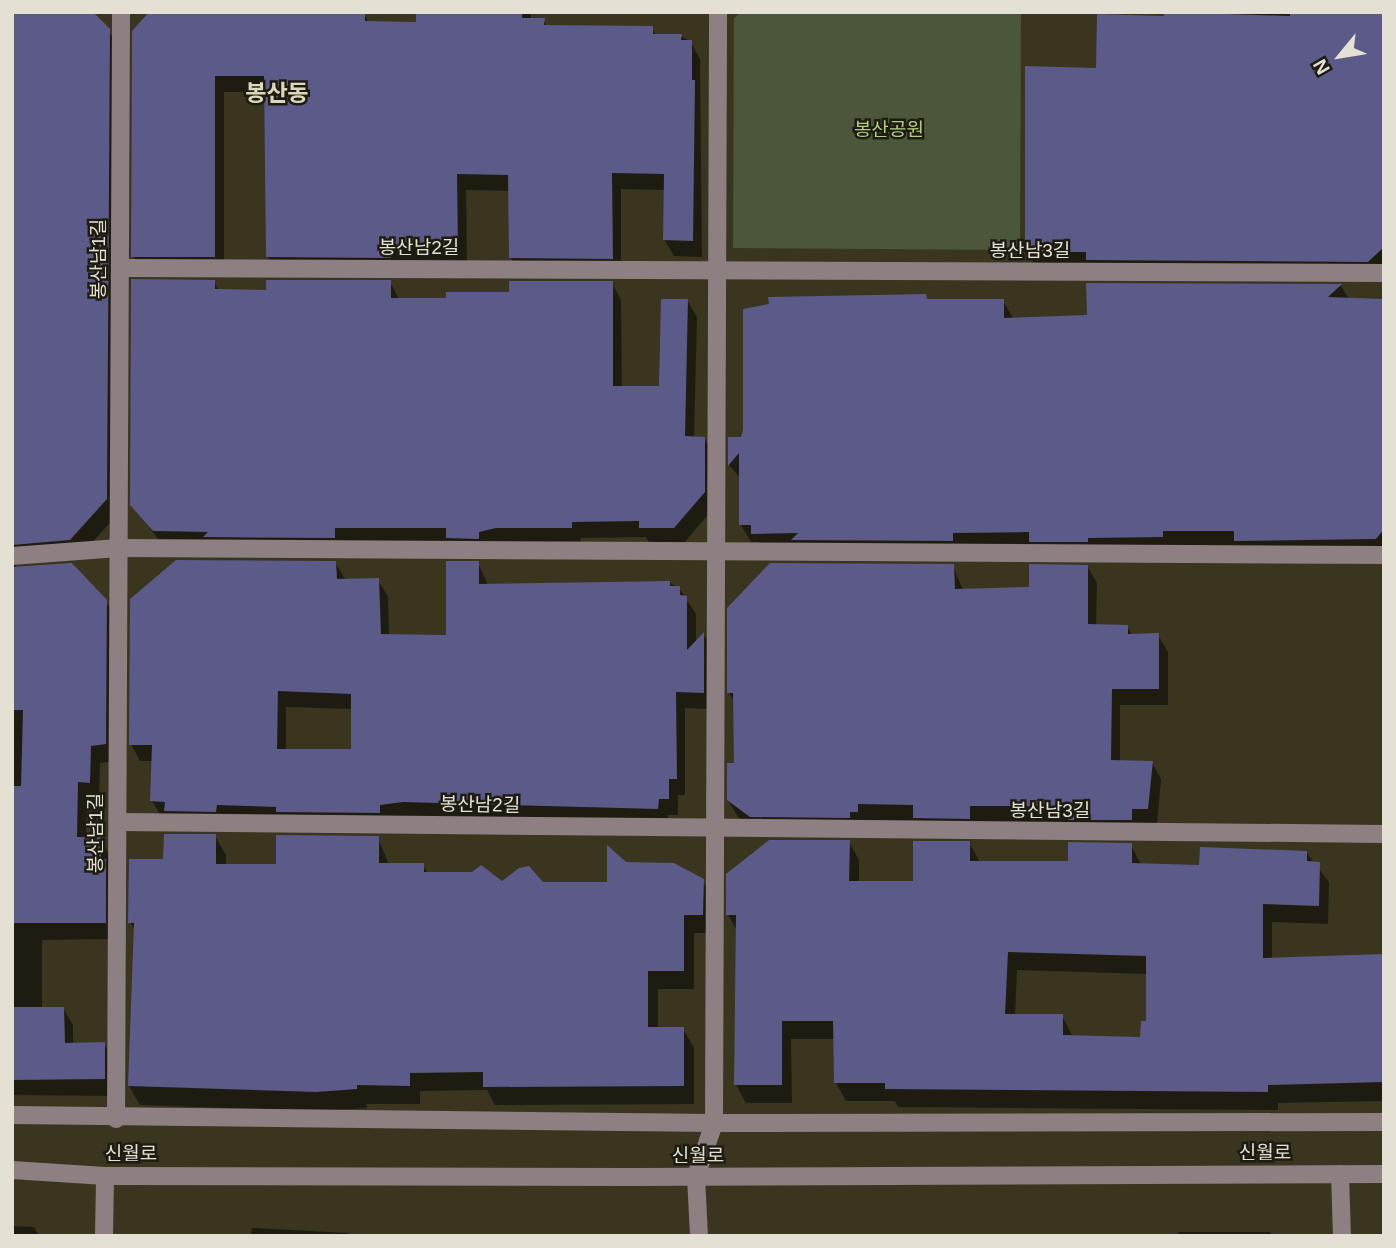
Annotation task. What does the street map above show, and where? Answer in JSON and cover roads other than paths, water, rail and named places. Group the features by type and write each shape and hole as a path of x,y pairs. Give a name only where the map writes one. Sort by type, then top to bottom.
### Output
{"street":[{"name":"봉산남1길","path":"116,1119 121,12"},
{"path":"699,1236 696,1176 714,1123 719,12"},
{"name":"봉산남2길","path":"120,268 718,270"},
{"name":"봉산남3길","path":"718,270 1384,273"},
{"path":"12,556 119,548 1384,555"},
{"name":"봉산남2길","path":"118,822 715,829"},
{"name":"봉산남3길","path":"715,829 1384,834"},
{"name":"신월로","path":"12,1115 116,1119 714,1123 1384,1122"},
{"name":"신월로","path":"12,1170 105,1176 1384,1174"},
{"path":"1340,1174 1342,1236"},
{"path":"104,1236 105,1176"}],"district":[{"name":"봉산동","path":"277,93"}],"park label":[{"name":"봉산공원","path":"889,130"}]}
